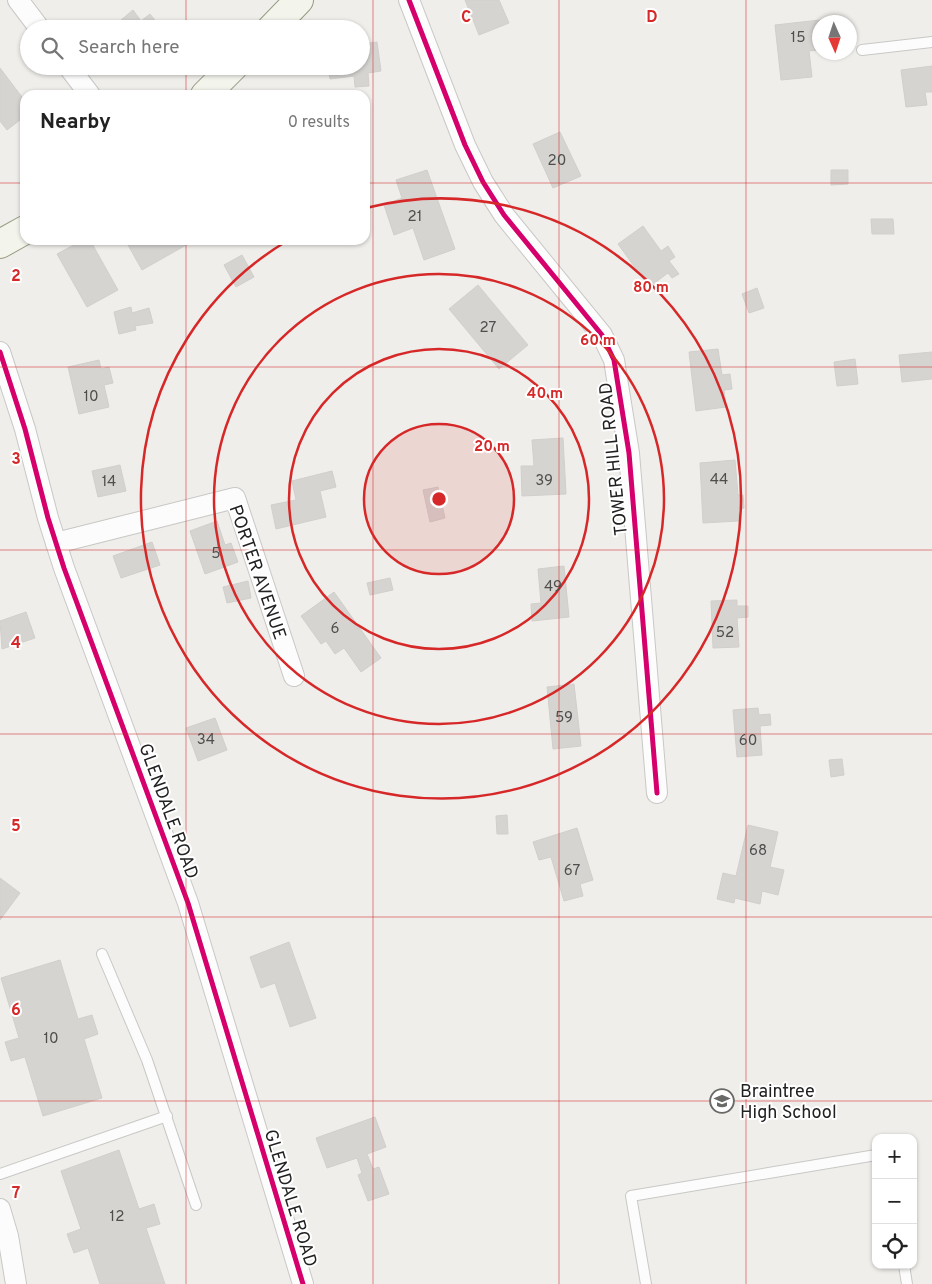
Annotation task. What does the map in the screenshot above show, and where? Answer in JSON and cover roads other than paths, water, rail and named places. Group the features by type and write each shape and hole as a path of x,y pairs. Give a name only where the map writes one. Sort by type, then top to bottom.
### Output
{"main road":[{"path":"280,20 299,0"},
{"path":"210,90 225,75"},
{"path":"0,244 20,233"}],"street":[{"path":"18,0 33,20"},
{"name":"TOWER HILL ROAD","path":"408,0 465,145 483,182 504,215 602,335 614,360 628,453 656,792"},
{"path":"75,75 86,90"},
{"name":"GLENDALE ROAD","path":"0,352 25,429 56,543 188,903 303,1284"},
{"name":"PORTER AVENUE","path":"56,543 235,498 294,676"},
{"path":"0,1209 8,1236 16,1284"}],"lane":[{"path":"862,50 932,42"},
{"path":"102,954 147,1060 196,1205"},
{"path":"0,1174 167,1116"},
{"path":"646,1284 632,1196 872,1156"},
{"path":"905,1269 907,1284"}],"place":[{"name":"Braintree High School","path":"722,1101"}]}
